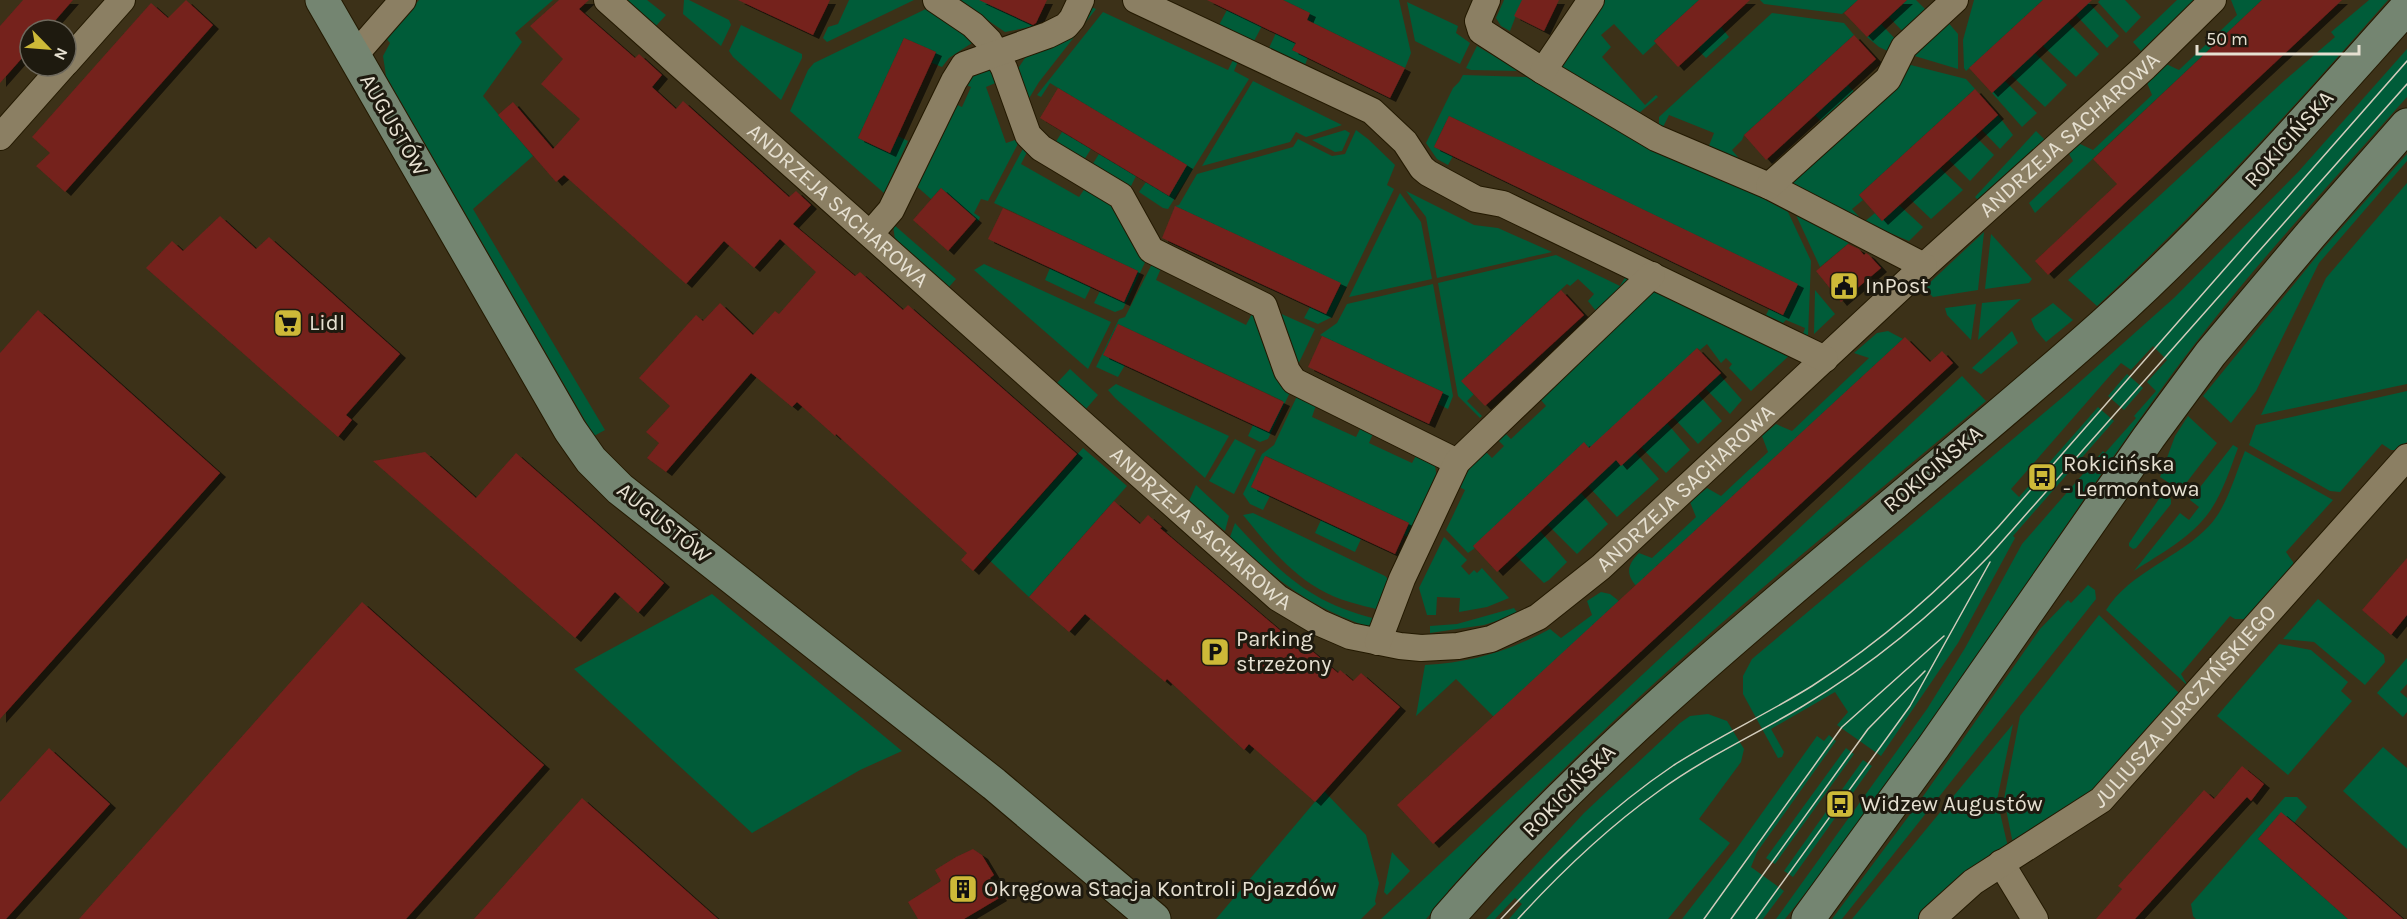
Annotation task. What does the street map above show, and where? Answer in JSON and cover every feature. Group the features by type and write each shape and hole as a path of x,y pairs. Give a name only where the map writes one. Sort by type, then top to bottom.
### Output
{"main road":[{"name":"AUGUSTÓW","path":"322,0 570,430 591,460 620,489 994,784 1154,919"},
{"name":"ROKICIŃSKA","path":"1447,919 1533,826 1669,694 2096,331 2184,250 2262,170 2407,7"},
{"path":"1808,919 1934,746 2112,489 2211,353 2407,125"}],"street":[{"path":"78,49 122,0"},
{"path":"354,56 403,0"},
{"name":"ANDRZEJA SACHAROWA","path":"607,0 1278,598 1320,623 1350,636 1421,648 1458,646 1491,639 1538,617 1601,567 1924,266 2145,67 2213,0"},
{"path":"936,0 983,33 996,52 1028,135 1041,148 1121,196 1151,250 1264,306 1287,371 1294,381 1457,462"},
{"path":"871,233 891,210 964,65 1048,35 1066,26 1081,0"},
{"path":"1136,0 1372,111 1405,142 1422,168 1476,199 1503,204 1825,359"},
{"path":"1488,0 1479,17 1479,26 1484,34 1543,71 1656,138 1769,186 1924,266"},
{"path":"1543,71 1591,0"},
{"path":"1769,186 1888,79 1904,47 1955,0"},
{"path":"0,137 53,78"},
{"path":"1378,642 1398,589 1457,462 1652,275"},
{"name":"JULIUSZA JURCZYŃSKIEGO","path":"1932,919 1958,894 2001,863 2101,800 2407,457"},
{"path":"2001,863 2035,919"}],"green space":[{"path":"419,0 553,0 515,33 522,42 483,96 533,156 473,209 605,430 594,436 386,76 383,56 390,43 386,38"},
{"path":"624,0 647,0 666,15 655,27"},
{"path":"684,0 689,0 729,20 731,25 721,46 683,14"},
{"path":"849,0 914,0 827,42 823,38 828,27 838,24"},
{"path":"958,0 1007,0 1002,11 1035,26 1005,32"},
{"path":"1283,0 1399,0 1411,53 1405,68 1307,20 1310,13"},
{"path":"1504,0 1522,0 1510,31 1501,26 1496,18"},
{"path":"1597,0 1699,0 1654,41 1656,43 1643,55 1614,24 1601,35 1611,47 1602,57 1645,105 1656,95 1658,97 1638,114 1562,68 1560,60"},
{"path":"1760,0 1858,0 1842,14 1764,4"},
{"path":"1907,0 1916,0 1930,14 1907,36 1889,17"},
{"path":"1974,0 2043,0 1966,71 1963,40"},
{"path":"2100,0 2125,0 2141,17 2126,33 2098,2"},
{"path":"2177,0 2194,0 2141,51 2133,42"},
{"path":"2231,0 2262,0 2035,213 2029,203 2073,161 2068,152 2078,143 2093,150 2152,95 2146,80 2164,63 2179,70 2237,15"},
{"path":"2369,0 2388,0 2247,157 2136,270 2097,306 2068,280 2285,80 2335,37 2331,32"},
{"path":"1407,2 1458,26 1456,33 1470,43 1460,64 1415,41"},
{"path":"2089,3 2119,36 2107,48 2076,15"},
{"path":"1087,5 1096,9 1039,82 1028,100 1017,70 1025,58 1022,54"},
{"path":"932,6 978,39 949,58 942,67 932,63 936,52 904,38 858,138 890,153 898,136 908,141 884,193 790,111 808,70 814,63"},
{"path":"1227,10 1262,26 1254,41 1219,25"},
{"path":"1103,12 1228,70 1235,56 1239,59 1234,71 1249,79 1168,209 1139,192 1146,182 1186,165 1050,83 1041,97 1037,95"},
{"path":"1772,13 1844,23 1854,35 1744,135 1732,150 1742,162 1708,148 1714,133 1669,115 1662,129 1659,127 1659,117"},
{"path":"1946,20 1958,34 1958,69 1908,54"},
{"path":"2068,22 2099,54 2076,77 2043,46"},
{"path":"1881,24 1899,43 1892,53 1879,47 1867,37"},
{"path":"741,25 802,54 781,100 729,51"},
{"path":"1721,27 1729,37 1706,58 1697,49"},
{"path":"1276,33 1296,43 1292,50 1308,57 1305,65 1269,48"},
{"path":"1477,46 1519,71 1466,68"},
{"path":"2407,49 2407,97 2246,280 2186,356 1929,726 1835,856 1785,919 1776,919 1927,709 1965,648 2022,544 2103,451 2105,453 2136,418 2134,416 2156,391 2147,382 2167,360 2153,346 2131,370 2121,363 2011,489 2019,497 2098,407 2114,421 2013,536 2015,538 1958,643 1881,756 1837,725 1848,712 1835,692 1771,729 1784,752 1782,757 1778,758 1743,694 1743,676 1752,659 2064,396 2175,297 2299,171"},
{"path":"2035,53 2067,85 2045,107 2011,75"},
{"path":"1903,63 1966,79 1975,89 1859,195 1863,200 1852,209 1864,222 1789,184"},
{"path":"988,70 996,74 1000,81 986,87 1006,143 1021,138 988,201 981,199 974,213 980,217 978,222 941,188 931,199 914,184 953,103 962,107 971,87 962,83 971,72"},
{"path":"1463,75 1529,77 1652,151 1753,193 1788,212 1811,261 1808,336 1803,334 1805,328 1786,320 1783,323 1766,315 1769,309 1783,315 1797,284 1449,116 1434,147 1453,156 1448,165 1437,159 1426,143 1453,88"},
{"path":"1253,81 1342,125 1306,137 1296,132 1290,142 1202,166"},
{"path":"2005,81 2037,113 2022,127 1992,93"},
{"path":"1848,85 1857,95 1825,126 1815,115"},
{"path":"1998,115 2013,135 2000,149 1982,130"},
{"path":"1345,130 1350,133 1342,151 1335,152 1312,140"},
{"path":"1356,130 1395,165 1387,185 1394,189 1332,317 1318,324 1304,318 1310,307 1326,314 1341,284 1175,206 1179,205 1197,174 1293,147 1298,139 1332,156 1345,154"},
{"path":"2036,131 2045,140 1978,200 1975,197"},
{"path":"1062,132 1091,149 1084,160 1055,143"},
{"path":"1975,136 1994,155 1970,181 1949,160"},
{"path":"1025,145 1029,148 1021,164 1079,197 1088,184 1113,201 1148,256 1123,309 1115,312 1094,303 1100,291 1124,302 1138,271 994,203"},
{"path":"1099,154 1136,176 1131,186 1092,165"},
{"path":"2407,154 2407,161 2319,263 2256,391 2231,423 2203,396 2321,251"},
{"path":"1940,168 1963,190 1931,219 1908,197"},
{"path":"2407,183 2407,384 2261,415 2326,278"},
{"path":"1406,191 1474,225 1498,228 1552,252 1437,278 1426,217"},
{"path":"1400,193 1421,222 1432,279 1349,297"},
{"path":"1899,205 1923,227 1909,241 1864,222 1875,213 1882,221"},
{"path":"1796,215 1849,243 1820,267"},
{"path":"893,224 956,279 949,287 895,241"},
{"path":"1984,232 1978,290 1933,297 1924,288"},
{"path":"1991,234 2032,279 2029,283 1985,289"},
{"path":"1556,255 1620,286 1627,274 1630,284 1600,316 1588,301 1594,294 1578,279 1570,286 1567,284 1462,381 1474,394 1467,401 1482,416 1480,418 1458,396 1438,283"},
{"path":"1153,262 1162,266 1156,280 1246,325 1254,310 1292,388 1268,439 1260,442 1248,436 1253,425 1269,432 1283,401 1118,324 1103,355 1125,365 1118,377 1096,367 1119,319 1125,317"},
{"path":"984,264 1111,322 1088,369 974,270"},
{"path":"1050,268 1091,287 1085,299 1045,280"},
{"path":"1433,284 1453,396 1448,409 1438,404 1443,392 1320,335 1337,323 1347,304"},
{"path":"1659,288 1793,352 1751,391 1729,368 1732,364 1726,358 1721,363 1707,344 1700,350 1697,348 1635,452 1659,479 1617,517 1588,486 1473,546 1475,548 1468,553 1446,530 1465,490 1454,484 1481,447 1492,458 1504,446 1493,435 1500,428 1511,439 1546,406 1536,394 1636,298"},
{"path":"1815,290 1835,314 1814,334"},
{"path":"2021,299 1978,340 1982,303"},
{"path":"2053,303 2073,320 2046,342 2035,329 2031,319"},
{"path":"1976,304 1971,340 1947,315 1945,308"},
{"path":"1275,311 1315,329 1295,371"},
{"path":"1888,331 1903,339 1636,586 1630,577 1629,569 1639,553 1652,558 1696,517 1690,502 1707,488 1721,496 1768,452 1762,436 1776,424 1792,431 1869,358 1854,353 1877,333"},
{"path":"2012,331 2018,343 1981,374 1972,368"},
{"path":"1070,369 1098,395 1086,409 1057,383"},
{"path":"1719,374 1742,400 1730,414 1705,388"},
{"path":"2127,374 2143,388 2124,410 2108,396"},
{"path":"1962,376 1986,401 1740,607 1632,704 1499,836 1448,891 1449,893 1426,919 1381,919"},
{"path":"1116,384 1229,436 1205,478 1115,398 1108,390"},
{"path":"2407,391 2407,442 2398,450 2391,450 2382,444 2340,492 2330,491 2249,445 2256,425"},
{"path":"1298,394 1317,402 1312,417 1356,437 1363,423 1375,429 1369,443 1412,463 1419,450 1421,457 1435,466 1438,485 1414,540 1404,535 1409,523 1266,456 1251,487 1270,496 1263,510 1250,504 1243,494 1262,454 1274,445"},
{"path":"1698,394 1722,421 1698,444 1673,417"},
{"path":"2188,416 2217,443 2183,487 2175,487 2160,477 2175,436"},
{"path":"1667,423 1690,450 1666,473 1641,447"},
{"path":"1235,439 1256,450 1234,494 1209,481"},
{"path":"2233,445 2238,448 2222,488 2215,504 2203,520 2185,537 2134,571 2180,513 2189,520 2199,507 2190,500"},
{"path":"1083,448 1127,486 1029,597 986,557"},
{"path":"2245,451 2333,500 2286,552 2294,567 2246,619 2235,619 2230,616 2181,674 2188,686 2106,610 2128,585 2184,547 2209,526 2226,500"},
{"path":"1196,485 1229,516 1225,531 1189,501"},
{"path":"1581,493 1608,524 1577,554 1547,524"},
{"path":"2161,496 2171,499 2171,504 2133,549 2129,543"},
{"path":"1253,513 1385,576 1388,579 1380,610 1333,596 1297,574 1243,515"},
{"path":"1321,520 1361,539 1355,552 1315,533"},
{"path":"1235,523 1267,557 1297,583 1332,604 1376,619 1374,624 1363,625 1342,617 1307,599 1276,578 1230,537"},
{"path":"1540,531 1567,562 1544,583 1515,555"},
{"path":"1444,537 1467,560 1461,566 1469,575 1474,570 1477,573 1482,568 1509,598 1487,607 1459,612 1460,598 1437,597 1436,615 1427,615 1419,588"},
{"path":"2088,585 2095,590 2096,599 1842,919 1832,919 1917,805 2040,629 2068,600 2071,603"},
{"path":"1601,592 1610,594 1619,601 1494,717 1456,679 1416,716 1425,665 1474,659 1505,650 1550,629 1561,638 1592,615 1587,601"},
{"path":"712,594 902,751 860,770 752,833 574,669"},
{"path":"2318,599 2384,655 2385,662 2365,685 2314,642 2283,639"},
{"path":"1514,608 1518,614 1484,625 1430,633 1430,626 1457,624"},
{"path":"2099,615 2181,695 2107,781 2013,844 2004,799 2020,716"},
{"path":"2279,644 2311,650 2348,682 2341,691 2352,701 2288,775 2217,716"},
{"path":"2407,658 2407,684 2400,692 2407,698 2407,712 2403,717 2377,693"},
{"path":"1708,714 1727,721 1744,749 1741,762 1699,819 1730,843 1668,919 1509,919 1522,904 1515,898 1495,919 1486,919 1584,813 1680,723 1690,716"},
{"path":"2013,724 1997,800 2008,847 1943,895 1919,919 1852,919"},
{"path":"1829,735 1836,741 1757,852 1751,867 1784,891 1763,919 1682,919 1737,848 1817,736 1824,741"},
{"path":"2383,747 2407,768 2407,849 2343,791"},
{"path":"1846,748 1854,754 1775,864 1766,858"},
{"path":"1863,760 1872,766 1793,877 1784,871"},
{"path":"1324,791 1366,835 1379,883 1376,904 1361,919 1216,919"},
{"path":"2285,797 2297,797 2307,807 2294,823 2281,813 2258,839 2348,919 2196,919 2193,916 2191,904"},
{"path":"1392,852 1410,871 1387,895 1384,892"}],"building":[{"path":"23,0 73,0 57,18 18,18 18,63 0,83 0,26"},
{"path":"186,0 213,25 65,192 36,166 50,153 32,137 151,3 168,18"},
{"path":"559,0 589,0 579,9 635,58 639,54 662,75 652,87 676,109 683,101 789,197 796,191 811,205 793,224 855,276 860,272 903,310 908,305 1077,454 973,571 961,560 967,553 836,434 835,436 797,402 792,407 751,373 666,472 647,458 659,443 646,432 670,406 639,378 696,315 703,321 720,303 753,335 775,311 779,314 816,272 780,239 754,268 724,241 686,284 564,175 556,182 498,115 513,102 553,149 580,119 541,84 563,59 530,26"},
{"path":"738,0 830,0 813,35"},
{"path":"979,0 1047,0 1033,25"},
{"path":"1207,0 1283,0 1310,13 1307,20 1405,68 1390,98 1292,50 1296,43"},
{"path":"1522,0 1559,0 1544,31 1514,16"},
{"path":"1699,0 1750,0 1678,67 1654,41"},
{"path":"1858,0 1907,0 1867,37 1844,13"},
{"path":"2043,0 2092,0 1992,93 1969,68"},
{"path":"2262,0 2342,0 2048,275 2035,261 2117,184 2093,159"},
{"path":"1854,35 1876,59 1766,160 1744,135"},
{"path":"904,38 936,52 890,153 858,138"},
{"path":"1058,88 1187,165 1169,196 1040,118"},
{"path":"1975,89 1998,115 1882,221 1859,195"},
{"path":"1449,116 1798,284 1783,315 1434,147"},
{"path":"941,188 976,219 948,251 913,220"},
{"path":"1175,206 1341,283 1326,314 1162,238"},
{"path":"1003,208 1138,271 1124,302 988,239"},
{"name":"Lidl","path":"220,216 256,249 269,237 400,354 346,415 352,420 338,437 146,268 172,241 183,251"},
{"path":"1848,244 1859,249 1864,255 1866,253 1869,255 1881,268 1841,302 1816,271"},
{"path":"1561,290 1584,315 1485,406 1461,381"},
{"path":"38,310 220,473 0,719 0,353"},
{"path":"1118,324 1284,402 1269,432 1103,355"},
{"path":"1322,336 1443,392 1429,424 1308,367"},
{"path":"1905,337 1930,362 1942,351 1953,363 1433,844 1397,805"},
{"path":"1697,348 1721,373 1621,466 1616,460 1497,572 1473,546 1584,442 1589,448"},
{"path":"425,452 476,498 516,453 664,583 638,613 615,592 575,638 373,461"},
{"path":"1265,456 1409,523 1395,554 1251,487"},
{"name":"Parking strzeżony","path":"1114,501 1140,524 1148,515 1162,527 1160,528 1295,643 1298,639 1338,673 1340,670 1353,681 1361,673 1400,707 1315,802 1249,744 1244,750 1167,679 1165,682 1085,614 1069,632 1029,597"},
{"path":"2407,558 2407,615 2391,635 2362,610"},
{"path":"362,602 544,765 406,919 79,919"},
{"path":"49,748 110,804 6,919 0,919 0,802"},
{"path":"2242,766 2264,784 2251,801 2247,797 2135,919 2096,919 2122,889 2118,886 2204,790 2214,799"},
{"path":"582,798 718,919 474,919"},
{"path":"2281,812 2403,919 2348,919 2258,839"},
{"name":"Okręgowa Stacja Kontroli Pojazdów","path":"973,849 982,855 994,875 990,878 1001,897 964,919 918,919 908,902 941,881 935,870"}],"tram line":[{"path":"1501,919 1583,837 1650,782 1691,754 1795,696 1838,669 1934,592 1999,526 2407,61"},
{"path":"1518,919 1585,851 1640,805 1694,768 1829,690 1902,637 1947,598 1990,555 2407,84"},
{"path":"1756,919 1910,706 1990,562"},
{"path":"1704,919 1842,727 1944,636"},
{"path":"1731,919 1868,729 1925,671"}],"place":[{"name":"InPost","path":"1844,286"},
{"name":"Lidl","path":"288,323"},
{"name":"Rokicińska - Lermontowa","path":"2042,477"},
{"name":"Parking strzeżony","path":"1215,652"},
{"name":"Widzew Augustów","path":"1840,804"},
{"name":"Okręgowa Stacja Kontroli Pojazdów","path":"963,889"}]}
